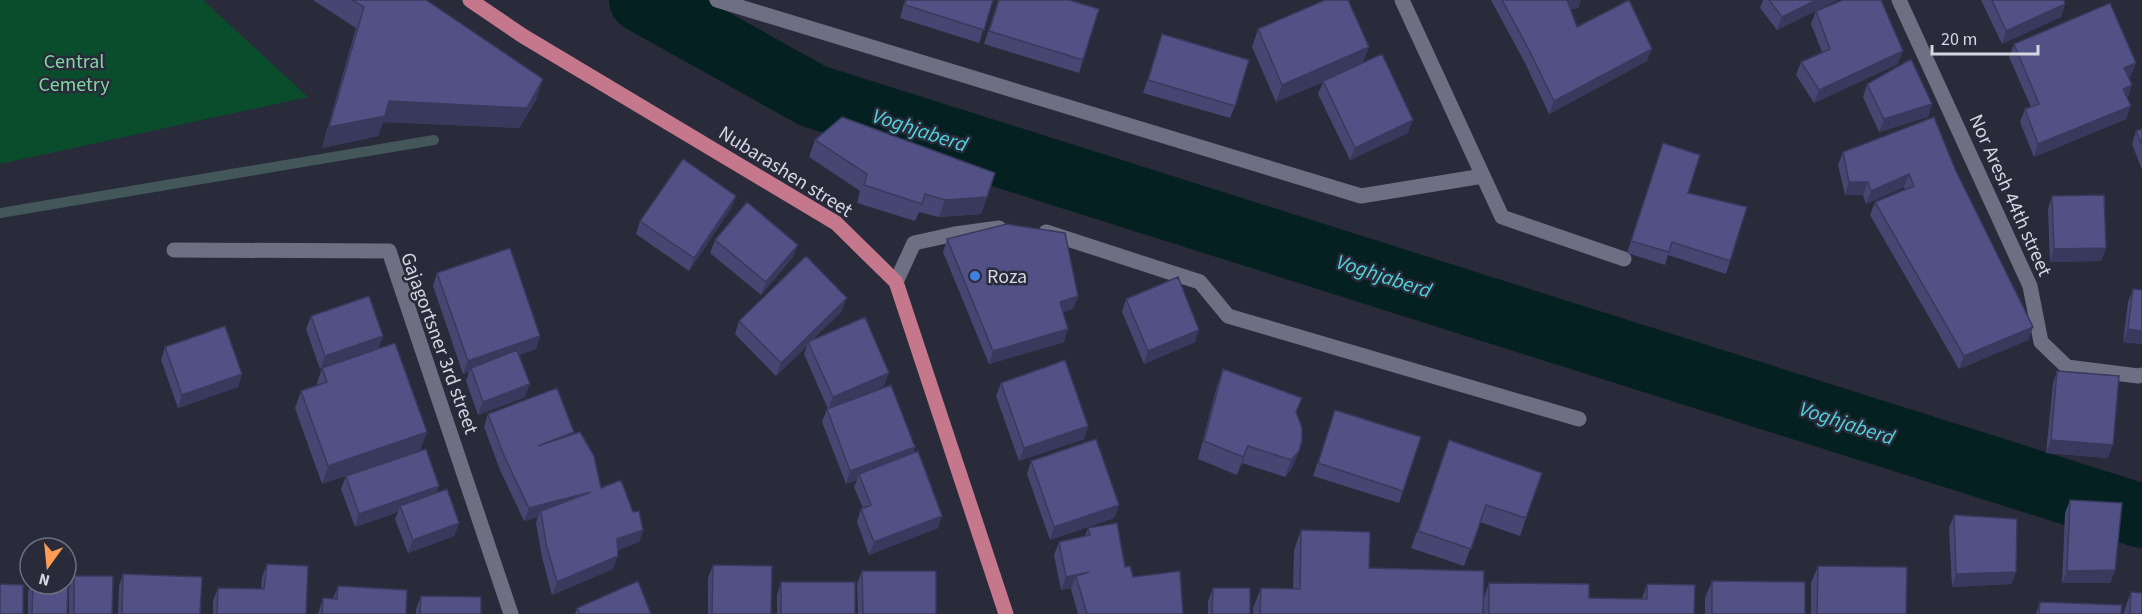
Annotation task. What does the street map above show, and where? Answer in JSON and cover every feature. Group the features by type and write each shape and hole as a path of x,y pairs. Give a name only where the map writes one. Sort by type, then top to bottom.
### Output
{"main road":[{"name":"Nubarashen street","path":"470,0 523,36 836,222 896,282 1006,614"}],"street":[{"path":"717,0 1361,196 1483,176"},
{"path":"1402,0 1502,218 1624,259"},
{"name":"Nor Aresh 44th street","path":"1899,0 2030,286 2041,342 2067,367 2142,375"},
{"path":"896,282 914,243 954,234 1004,227 1014,228"},
{"path":"1034,231 1044,232 1200,282 1228,316 1580,419"},
{"name":"Gajagortsner 3rd street","path":"174,250 388,251 511,614"}],"green space":[{"name":"Central Cemetry","path":"0,0 203,0 308,97 0,164"}],"building":[{"path":"352,0 426,0 543,79 527,108 389,101 385,116 329,127 364,7"},
{"path":"906,0 993,0 984,30 905,5"},
{"path":"999,0 1069,0 1099,9 1083,60 989,31"},
{"path":"1325,0 1348,0 1369,47 1282,85 1258,29"},
{"path":"1502,0 1567,0 1577,27 1629,0 1652,49 1554,101"},
{"path":"1769,0 1816,0 1782,17"},
{"path":"1843,0 1881,0 1903,51 1819,90 1801,62 1830,49 1816,11"},
{"path":"1992,0 2064,0 2065,4 2006,31"},
{"path":"2110,3 2136,63 2124,68 2132,85 2123,89 2131,106 2038,144 2025,109 2039,104 2014,44"},
{"path":"1162,34 1249,60 1235,106 1148,80"},
{"path":"1382,54 1413,120 1355,148 1323,81"},
{"path":"1911,59 1932,104 1884,119 1867,84"},
{"path":"842,117 995,173 987,197 945,200 925,194 922,204 864,185 867,174 815,140"},
{"path":"1934,117 1955,169 2033,327 1964,356 1875,202 1914,186 1909,174 1871,191 1868,182 1849,182 1843,152"},
{"path":"2142,129 2142,145 2136,131"},
{"path":"1663,143 1700,155 1688,193 1747,207 1730,261 1672,242 1669,252 1631,241"},
{"path":"683,159 736,196 694,258 640,221"},
{"path":"2104,195 2106,248 2054,249 2052,196"},
{"path":"747,202 798,245 766,282 715,240"},
{"path":"1007,224 1065,233 1078,296 1060,302 1068,329 993,351 947,239"},
{"path":"510,248 540,336 468,361 437,273"},
{"path":"806,256 847,298 781,363 739,321"},
{"path":"1178,277 1199,330 1148,351 1126,299"},
{"path":"2133,289 2142,290 2142,331 2128,329"},
{"path":"369,296 383,336 325,356 311,316"},
{"path":"865,317 889,373 833,397 808,342"},
{"path":"225,326 242,374 182,395 165,347"},
{"path":"395,343 427,432 328,466 301,391 327,382 322,368"},
{"path":"517,350 530,384 483,402 471,368"},
{"path":"1065,360 1088,426 1024,448 1001,383"},
{"path":"1223,369 1302,398 1296,412 1302,428 1302,440 1299,451 1291,460 1248,446 1243,457 1204,441"},
{"path":"2057,371 2119,376 2113,445 2051,440"},
{"path":"891,385 915,447 850,471 827,409"},
{"path":"557,388 574,432 538,446 580,432 594,456 601,488 621,480 633,512 639,511 643,530 617,539 618,556 557,582 546,544 541,511 591,492 529,508 505,458 488,414"},
{"path":"1335,410 1421,437 1403,491 1318,463"},
{"path":"1096,439 1119,505 1054,527 1031,461"},
{"path":"1449,440 1542,473 1526,518 1486,505 1471,549 1418,531"},
{"path":"426,449 439,486 359,514 346,476"},
{"path":"918,451 942,516 874,542 861,509 871,505 859,474"},
{"path":"447,489 459,523 413,540 400,506"},
{"path":"2070,500 2122,503 2115,570 2067,571"},
{"path":"1954,515 2017,519 2016,572 1956,574"},
{"path":"1117,523 1125,567 1130,566 1133,577 1180,571 1183,614 1087,614 1076,576 1089,572 1066,577 1059,542 1090,535 1088,528"},
{"path":"1301,530 1370,532 1369,568 1484,571 1483,614 1260,614 1261,588 1300,589"},
{"path":"267,564 308,566 306,614 217,614 218,588 264,589"},
{"path":"713,565 772,566 771,614 712,614"},
{"path":"1818,566 1907,567 1906,614 1817,614"},
{"path":"862,571 936,571 936,614 863,614"},
{"path":"123,574 202,577 200,614 122,614"},
{"path":"78,576 113,576 112,614 74,614 74,596 78,596"},
{"path":"638,581 651,614 580,614 577,608"},
{"path":"1712,581 1805,582 1805,614 1712,614"},
{"path":"781,582 855,582 855,614 781,614"},
{"path":"1489,583 1589,584 1589,598 1647,599 1647,584 1695,585 1694,614 1489,614"},
{"path":"0,584 18,585 18,596 23,596 23,614 0,614"},
{"path":"338,586 407,590 406,614 322,614 323,598 337,599"},
{"path":"1213,588 1250,588 1250,614 1212,614"},
{"path":"2131,592 2142,593 2142,614 2130,614"},
{"path":"33,596 68,596 67,614 32,614"},
{"path":"421,596 481,597 481,614 420,614"},
{"path":"2040,602 2122,605 2121,614 2039,614"}],"waterway":[{"name":"Voghjaberd","path":"641,0 813,96 2142,516"},
{"path":"0,213 434,140"}],"place":[{"name":"Roza","path":"975,276"}]}
